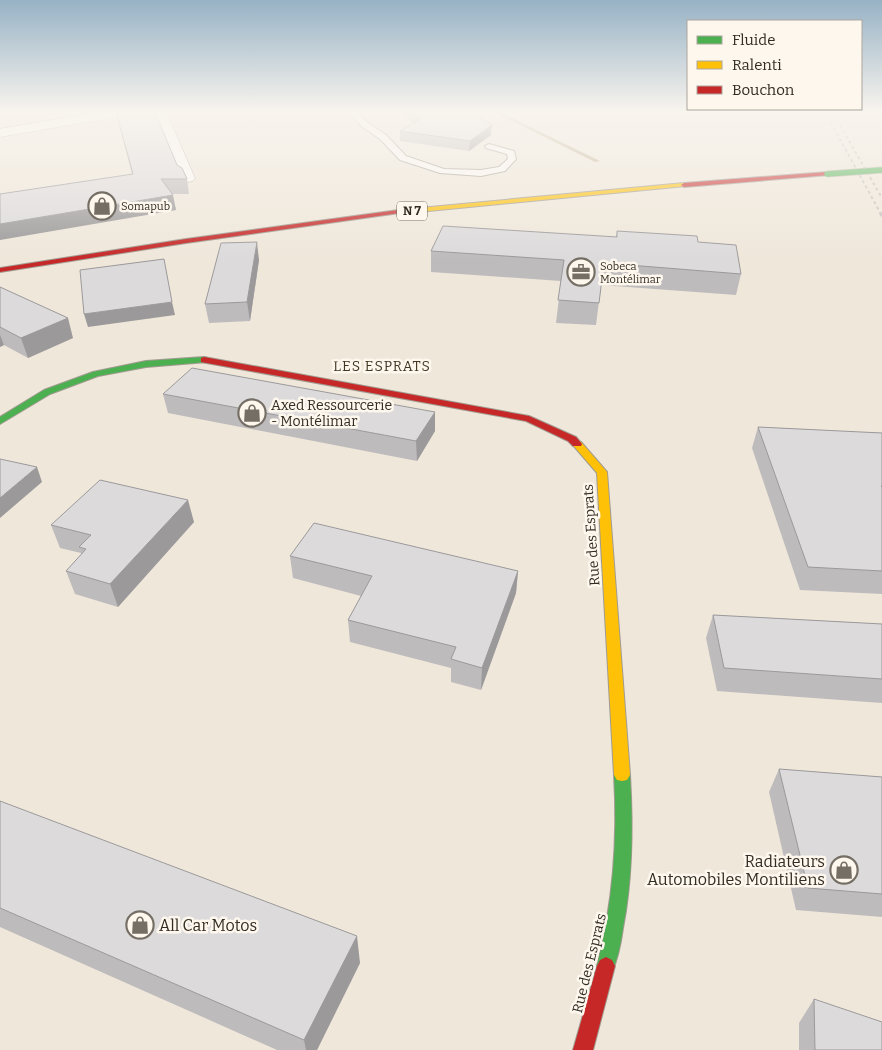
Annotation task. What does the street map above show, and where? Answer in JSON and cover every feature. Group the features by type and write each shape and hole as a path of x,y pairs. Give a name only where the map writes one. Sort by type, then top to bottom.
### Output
{"main road":[{"name":"N 7","path":"0,270 107,252 374,215 612,190 882,170"},
{"name":"Rue des Esprats","path":"0,421 62,385 110,370 155,362 198,359 529,419 572,439 602,472 625,814 623,878 613,940 582,1050"}],"street":[{"path":"181,161 188,178"}],"lane":[{"path":"412,161 443,171 481,173 502,169 510,161"}],"building":[{"path":"129,161 175,161 177,165 182,168 187,179 161,179 173,195 0,224 0,194 133,174"},
{"path":"443,226 617,237 617,231 697,236 698,242 736,245 741,274 604,263 599,303 558,300 564,260 431,251"},
{"path":"257,242 247,302 205,304 221,243"},
{"path":"164,259 172,302 84,314 80,270"},
{"path":"0,287 68,318 21,338 0,327"},
{"path":"192,368 435,412 416,441 163,394"},
{"path":"758,427 882,433 882,571 808,567"},
{"path":"0,459 37,467 0,498"},
{"path":"100,480 188,500 110,584 66,571 86,549 79,547 91,535 51,525"},
{"path":"314,523 518,571 482,668 451,659 456,647 348,620 372,576 290,556"},
{"path":"713,615 882,624 882,679 724,668"},
{"path":"779,769 882,777 882,894 808,888"},
{"path":"0,801 357,936 304,1040 0,908"},
{"path":"814,999 882,1022 882,1050 815,1050"}],"railway":[{"path":"852,161 881,214"},
{"path":"861,161 882,198"}],"traffic: fast":[{"path":"827,174 882,170"},
{"path":"0,421 47,392 96,374 146,364 204,360"},
{"path":"606,966 620,895 624,847 622,775"}],"traffic: slow":[{"path":"398,212 684,185"},
{"path":"577,444 602,472 622,775"}],"traffic: jam":[{"path":"684,185 827,174"},
{"path":"0,270 186,241 398,212"},
{"path":"204,360 529,419 572,439 577,444"},
{"path":"583,1050 606,966"}],"place":[{"name":"Somapub","path":"102,206"},
{"name":"Sobeca Montélimar","path":"581,272"},
{"name":"Axed Ressourcerie - Montélimar","path":"252,413"},
{"name":"Radiateurs Automobiles Montiliens","path":"844,870"},
{"name":"All Car Motos","path":"140,925"}],"district":[{"name":"LES ESPRATS","path":"382,366"}]}
